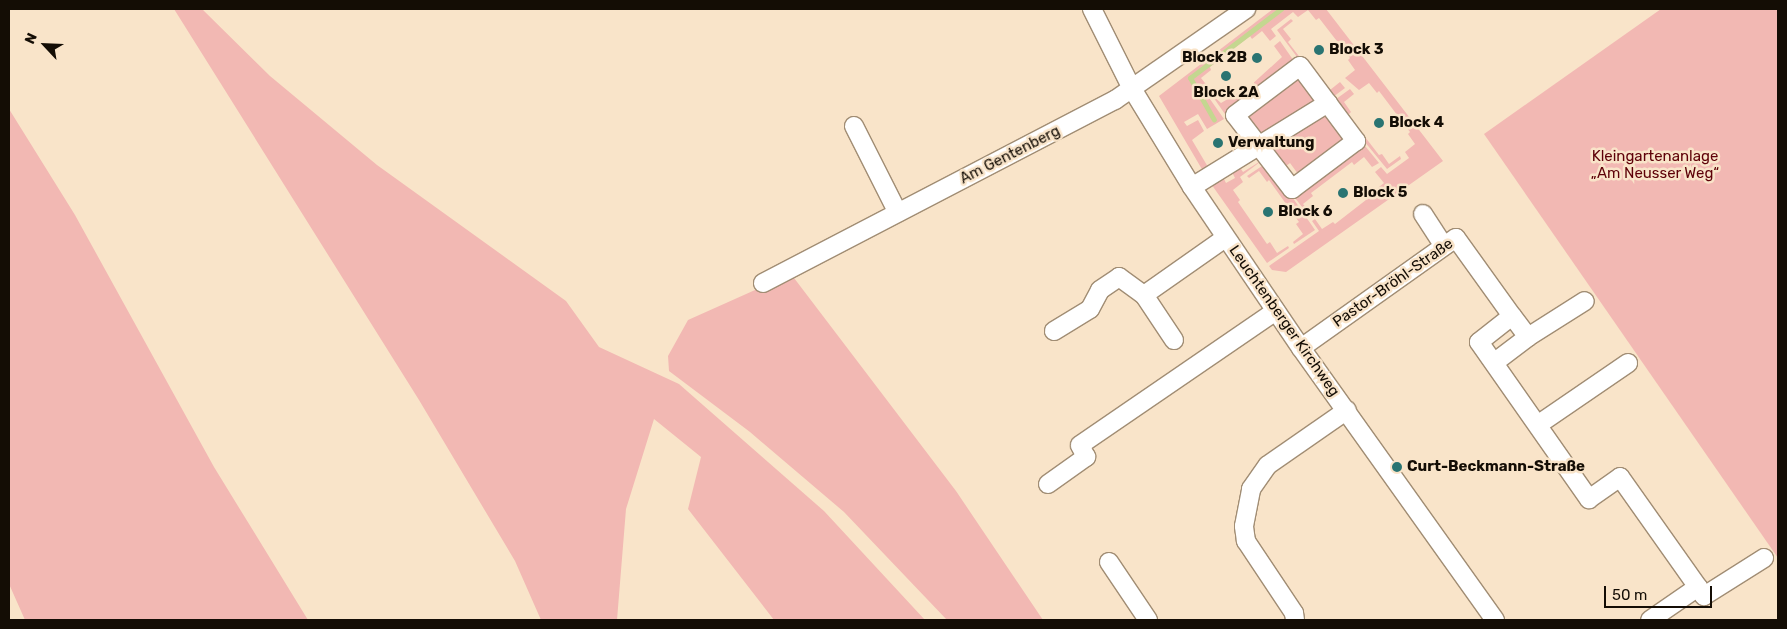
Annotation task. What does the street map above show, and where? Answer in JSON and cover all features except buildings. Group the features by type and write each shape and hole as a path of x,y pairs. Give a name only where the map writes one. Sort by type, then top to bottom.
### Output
{"street":[{"name":"Leuchtenberger Kirchweg","path":"1092,9 1131,87 1192,187 1301,348 1495,620"},
{"name":"Am Gentenberg","path":"763,284 1115,100 1131,87 1246,9"},
{"path":"1300,66 1356,141 1292,189 1258,144 1235,115 1300,66"},
{"path":"1192,187 1258,144 1328,103"},
{"path":"854,126 898,213"},
{"path":"1423,214 1444,246"},
{"path":"1144,295 1226,238"},
{"name":"Pastor-Bröhl-Straße","path":"1301,348 1456,238 1528,337"},
{"path":"1054,332 1090,309 1100,290 1119,277 1144,295 1174,340"},
{"path":"1495,362 1528,337 1585,301"},
{"path":"1048,484 1086,456 1080,445 1276,311"},
{"path":"1512,316 1479,342 1495,362 1589,499 1620,477 1704,596 1764,558"},
{"path":"1538,424 1628,363"},
{"path":"1295,620 1294,613 1246,541 1244,526 1251,489 1268,465 1347,410"},
{"path":"1109,562 1148,620"},
{"path":"1650,620 1698,587"}],"green space":[{"path":"174,9 202,9 270,76 377,165 566,301 599,347 679,384 824,511 925,620 774,620 688,509 701,457 654,419 626,509 617,620 541,620 515,561 419,400"},
{"path":"1273,9 1326,9 1443,161 1286,272 1272,270 1269,266 1319,231 1312,221 1315,219 1322,229 1333,222 1335,224 1375,193 1374,191 1384,183 1375,172 1381,167 1387,174 1409,158 1405,152 1415,144 1408,134 1410,132 1379,91 1377,93 1369,83 1359,90 1345,78 1355,70 1348,60 1350,58 1319,18 1316,20 1308,10 1298,17 1293,12 1271,29 1276,36 1270,41 1262,31 1252,39 1250,36 1210,67 1211,70 1201,78 1209,88 1205,92 1224,119 1207,129 1198,114 1184,122 1187,126 1198,120 1204,131 1192,140 1208,167 1203,171 1159,96"},
{"name":"Kleingartenanlage „Am Neusser Weg“","path":"1661,9 1778,9 1778,558 1484,134"},
{"path":"1291,19 1293,21 1283,29 1291,39 1288,42 1319,82 1322,80 1330,90 1340,82 1345,88 1329,100 1277,30"},
{"path":"1280,41 1296,64 1227,117 1211,94 1221,103 1250,86 1282,57 1274,46"},
{"path":"1299,71 1320,99 1259,138 1241,115"},
{"path":"1350,89 1354,94 1344,102 1351,112 1348,115 1379,155 1382,154 1389,164 1400,156 1401,159 1387,169 1332,102"},
{"path":"9,109 75,215 214,467 308,620 25,620 9,584"},
{"path":"1329,112 1351,140 1301,178 1290,163 1282,169 1263,144"},
{"path":"1361,141 1379,163 1372,167 1364,157 1354,165 1352,162 1311,193 1313,196 1303,204 1311,214 1309,216 1292,194"},
{"path":"1264,159 1240,177 1243,182 1233,190 1240,200 1238,202 1267,244 1270,242 1277,253 1288,246 1289,248 1267,263 1209,181 1221,173 1226,183 1235,178 1230,168 1237,163 1243,172"},
{"path":"1268,162 1315,230 1294,244 1293,242 1303,234 1296,224 1299,222 1269,180 1267,182 1259,171 1249,178 1247,176"},
{"path":"791,274 956,491 1043,620 947,620 844,512 750,432 669,371 668,356 688,320"}],"waterway":[{"path":"1214,120 1190,78 1281,9"}],"place":[{"name":"Block 3","path":"1319,50"},
{"name":"Block 2B","path":"1257,58"},
{"name":"Block 2A","path":"1226,76"},
{"name":"Block 4","path":"1379,123"},
{"name":"Verwaltung","path":"1218,143"},
{"name":"Block 5","path":"1343,193"},
{"name":"Block 6","path":"1268,212"},
{"name":"Curt-Beckmann-Straße","path":"1397,467"}]}
